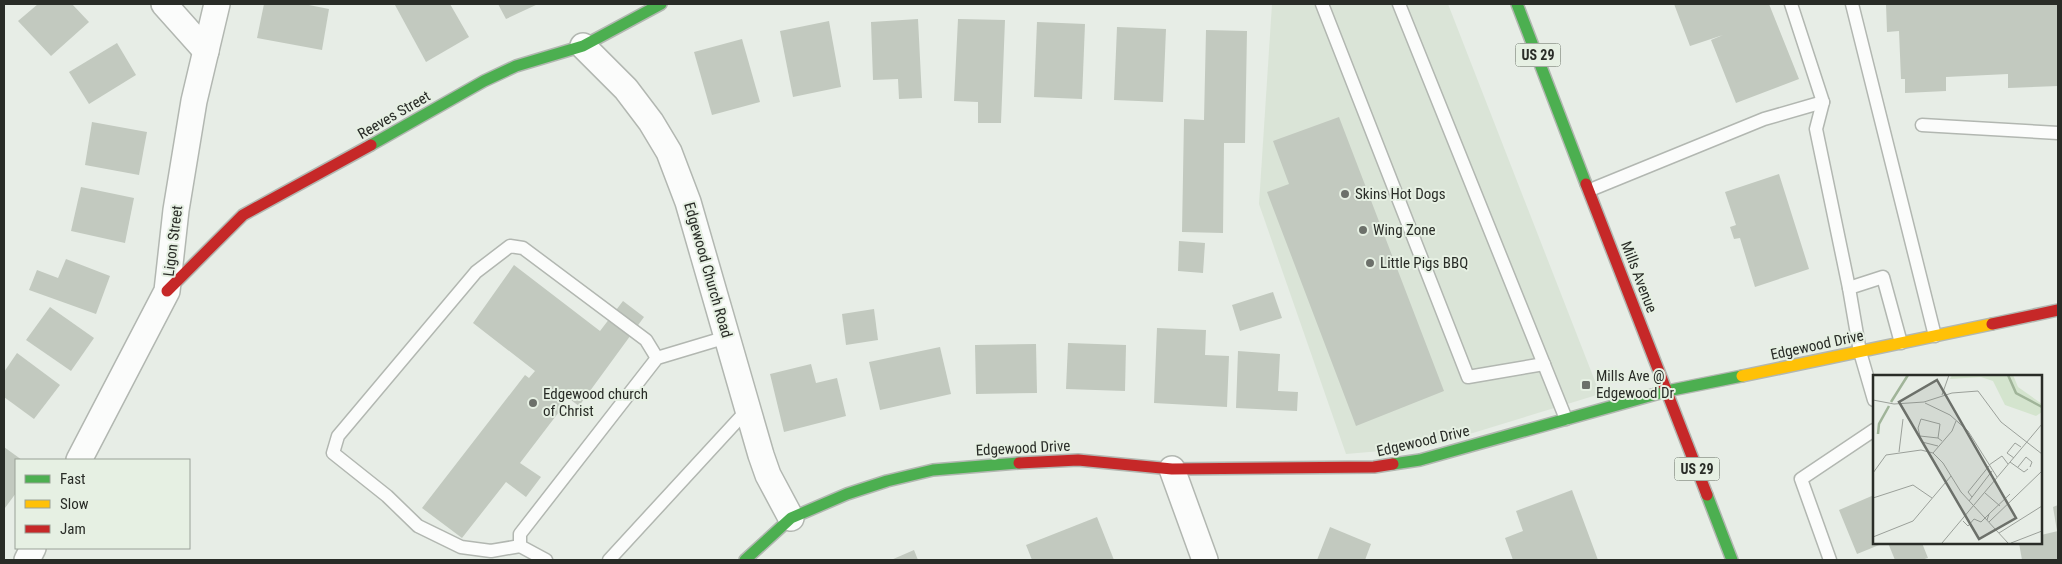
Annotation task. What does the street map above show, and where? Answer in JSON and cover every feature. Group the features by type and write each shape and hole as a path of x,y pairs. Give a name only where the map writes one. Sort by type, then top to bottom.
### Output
{"street":[{"path":"164,4 206,51"},
{"name":"Ligon Street","path":"80,459 167,291 176,210 194,101 217,4"},
{"name":"Reeves Street","path":"167,291 243,215 484,81 516,66 583,46 661,4"},
{"name":"Mills Avenue","path":"1517,4 1732,560"},
{"name":"Edgewood Church Road","path":"583,46 626,89 651,122 669,152 688,202 768,475 791,518"},
{"name":"Edgewood Drive","path":"745,560 791,518 846,494 887,481 933,470 968,466 1078,460 1172,468 1374,467 1420,460 1667,391 2058,310"},
{"path":"1172,468 1205,560"}],"lane":[{"path":"1322,4 1468,377 1544,364"},
{"path":"1399,4 1566,419"},
{"path":"1791,4 1822,102 1816,129 1849,288 1860,352 1873,397"},
{"path":"1852,4 1935,336"},
{"path":"1590,190 1764,119 1822,102"},
{"path":"1922,125 2058,133"},
{"path":"546,560 520,546 491,551 461,546 418,526 387,496 333,453 338,436 476,272 510,246 523,248 646,340 657,358"},
{"path":"1849,288 1883,277 1901,343"},
{"path":"520,546 520,534 657,358 727,337"},
{"path":"609,560 748,409"},
{"path":"1830,560 1801,480 1873,431"}],"shaded area":[{"path":"1272,4 1448,4 1600,394 1427,447 1346,454 1259,204"}],"building":[{"path":"38,4 72,4 89,22 51,56 18,21"},
{"path":"264,4 304,4 329,9 322,50 257,38"},
{"path":"450,4 469,37 426,62 395,5"},
{"path":"498,4 538,4 506,19"},
{"path":"1674,4 1769,4 1799,79 1736,103 1711,40 1723,35 1690,46"},
{"path":"1886,4 2058,4 2058,86 2008,88 2008,74 1946,77 1946,91 1905,93 1905,79 1901,79 1899,31 1887,32"},
{"path":"918,19 922,98 899,99 898,79 873,80 871,22"},
{"path":"958,19 1005,20 1001,123 978,123 978,102 954,101"},
{"path":"829,21 841,87 793,97 780,31"},
{"path":"1037,22 1085,24 1082,99 1034,97"},
{"path":"1117,27 1166,29 1163,102 1114,100"},
{"path":"1206,30 1247,31 1245,143 1224,143 1223,233 1182,232 1184,119 1204,120"},
{"path":"742,39 760,102 712,115 694,52"},
{"path":"117,43 136,75 89,104 69,72"},
{"path":"1339,117 1444,391 1356,426 1267,192 1289,184 1273,141"},
{"path":"92,122 147,132 139,175 85,165"},
{"path":"1779,174 1809,269 1755,287 1740,238 1734,239 1730,227 1736,225 1725,192"},
{"path":"81,187 134,198 125,243 71,231"},
{"path":"1179,241 1205,243 1203,273 1178,271"},
{"path":"66,259 110,276 96,314 29,290 37,270 58,278"},
{"name":"Edgewood church of Christ","path":"514,265 600,331 623,301 644,317 579,406 564,395 559,401 565,404 520,463 541,477 526,497 506,482 462,538 422,508 525,375 529,378 535,371 473,323"},
{"path":"1273,292 1282,318 1240,331 1232,305"},
{"path":"50,307 94,338 71,371 26,340"},
{"path":"874,309 878,340 846,345 842,314"},
{"path":"1157,328 1206,330 1205,355 1229,356 1227,407 1154,403"},
{"path":"1068,343 1126,345 1125,391 1066,389"},
{"path":"1036,344 1037,393 976,394 975,345"},
{"path":"940,347 951,394 880,410 869,362"},
{"path":"1238,351 1280,354 1278,391 1298,392 1297,411 1236,408"},
{"path":"17,353 60,385 34,419 4,397 4,372"},
{"path":"811,364 816,383 837,378 846,416 784,432 770,374"},
{"path":"4,447 21,459 15,459 15,494 5,508"},
{"path":"1572,490 1598,560 1513,560 1505,538 1523,531 1516,511"},
{"path":"1873,495 1873,544 1882,544 1857,554 1839,510"},
{"path":"2058,505 2058,531 2057,531 2053,507"},
{"path":"1097,517 1114,560 1032,560 1026,545"},
{"path":"1330,527 1371,544 1365,560 1317,560"},
{"path":"2058,531 2058,560 2022,560 2019,544 2042,544 2042,535"},
{"path":"1888,544 1922,544 1928,558 1921,560 1895,560"},
{"path":"914,550 918,560 891,560"}],"traffic: fast":[{"path":"371,145 484,81 516,66 583,46 661,4"},
{"path":"1517,4 1586,184"},
{"path":"1393,464 1420,460 1667,391 1742,376"},
{"path":"745,560 791,518 847,494 887,481 933,470 1019,463"},
{"path":"1707,495 1732,560"}],"traffic: slow":[{"path":"1742,376 1992,324"}],"traffic: jam":[{"path":"167,291 243,215 371,145"},
{"path":"1586,184 1707,495"},
{"path":"1992,324 2058,310"},
{"path":"1019,463 1078,460 1172,469 1374,467 1393,464"}],"place":[{"name":"Skins Hot Dogs","path":"1345,194"},
{"name":"Wing Zone","path":"1363,230"},
{"name":"Little Pigs BBQ","path":"1370,263"},
{"name":"Mills Ave @ Edgewood Dr","path":"1586,385"},
{"name":"Edgewood church of Christ","path":"533,403"}]}
